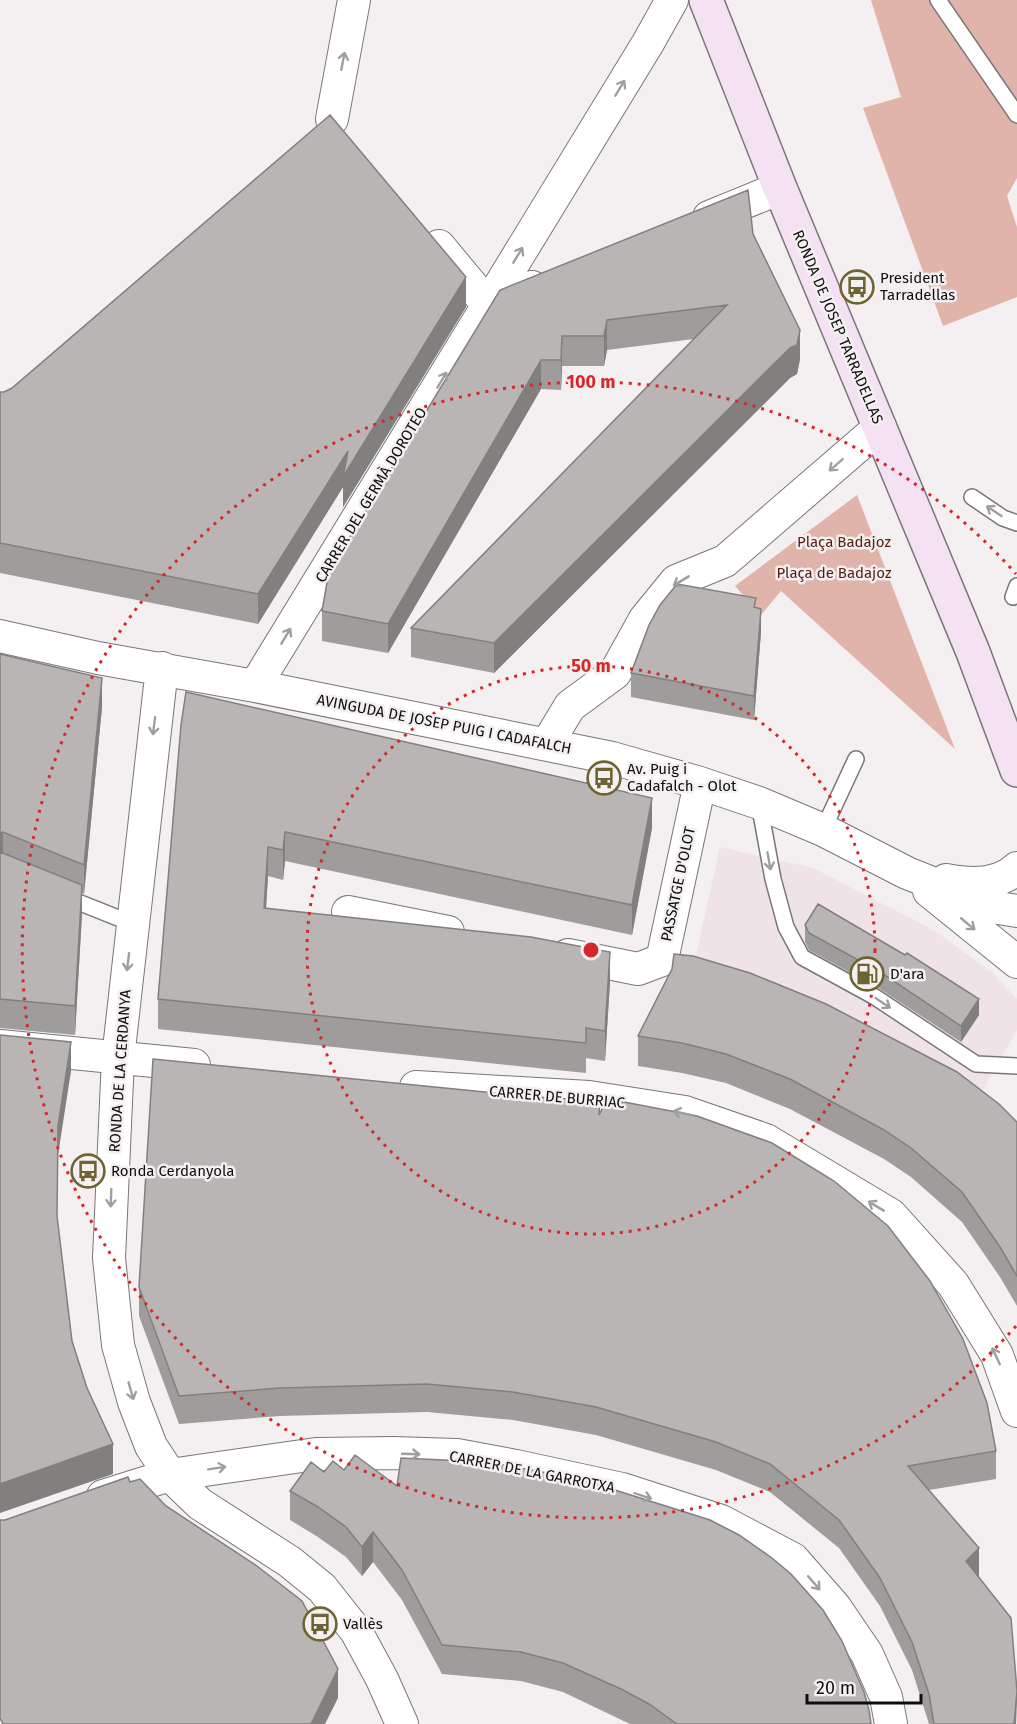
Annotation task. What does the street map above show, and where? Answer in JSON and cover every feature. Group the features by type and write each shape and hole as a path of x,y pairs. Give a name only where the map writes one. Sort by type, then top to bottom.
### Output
{"street":[{"path":"331,130 354,0"},
{"name":"CARRER DEL GERMÀ DOROTEO","path":"255,686 648,43 672,0"},
{"name":"RONDA DE JOSEP TARRADELLAS","path":"706,0 780,188 973,652 1017,770"},
{"path":"687,226 780,188"},
{"path":"421,225 488,305 554,278"},
{"path":"547,744 570,706 615,673 645,619 676,581 725,561 880,427"},
{"name":"AVINGUDA DE JOSEP PUIG I CADAFALCH","path":"0,636 98,658 255,686 612,758 700,783 759,803 823,830 907,873 992,907 1017,911"},
{"name":"RONDA DE JOSEP TARRADELLAS","path":"973,652 1017,716"},
{"name":"RONDA DE LA CERDANYA","path":"162,668 118,1058 109,1258 118,1345 134,1402 151,1446 170,1475 200,1504 290,1562 322,1588 356,1631 382,1679 402,1724"},
{"name":"PASSATGE D'OLOT","path":"545,951 638,969 662,960 700,783"},
{"path":"907,873 965,884 985,883 1010,874 1017,868"},
{"name":"AVINGUDA DE JOSEP PUIG I CADAFALCH","path":"907,873 1017,962"},
{"path":"348,912 475,937"},
{"path":"0,1046 227,1068"},
{"name":"CARRER DE BURRIAC","path":"387,1084 589,1097 685,1112 766,1140 891,1215 953,1284 997,1355 1017,1411"},
{"name":"CARRER DE LA GARROTXA","path":"73,1507 170,1475 316,1454 457,1455 622,1489 721,1521 793,1559 835,1607 867,1654 886,1697 891,1724"}],"lane":[{"path":"938,0 1017,115"},
{"path":"972,497 1003,518 1017,524"},
{"path":"823,830 856,759"},
{"path":"759,803 773,879 786,927 802,957 875,997 976,1064 1016,1065"},
{"path":"44,888 133,924"}],"shaded area":[{"name":"D'ara","path":"720,847 813,868 932,929 992,972 1017,999 1017,1030 979,1097 694,964"}],"green space":[{"path":"871,0 1017,0 1017,178 1007,196 1017,227 1017,297 943,326 863,108 901,97"},
{"name":"Plaça de Badajoz","path":"857,495 955,749 781,591 761,615 735,586"}],"building":[{"path":"330,115 466,277 343,477 348,451 258,594 0,543 0,392 12,388"},
{"path":"748,190 753,234 800,330 797,345 790,348 494,643 411,628 727,305 607,320 604,336 562,336 561,360 541,360 388,624 322,611 329,571 500,290"},
{"path":"677,584 756,598 754,607 761,609 754,696 631,673 649,625 660,605"},
{"path":"0,654 102,678 84,865 3,832 0,833"},
{"path":"186,692 652,798 632,905 285,832 283,850 268,847 264,908 531,937 610,952 605,1031 586,1028 586,1043 158,999 181,725"},
{"path":"0,852 82,885 75,1006 0,999"},
{"path":"818,904 905,955 907,953 979,999 961,1026 880,972 809,933 805,925"},
{"path":"674,954 693,956 750,973 826,1004 957,1072 999,1104 1017,1122 1017,1276 962,1192 911,1148 884,1130 790,1079 726,1054 682,1043 638,1036 672,969"},
{"path":"0,1035 71,1042 58,1126 57,1216 72,1341 87,1388 113,1444 0,1484"},
{"path":"153,1059 536,1097 600,1101 599,1115 606,1101 624,1102 697,1116 772,1143 834,1181 888,1226 930,1281 963,1339 987,1403 996,1451 908,1466 979,1548 966,1561 1011,1618 1017,1691 1014,1724 934,1724 929,1694 912,1642 880,1578 839,1520 770,1464 716,1442 596,1407 513,1392 427,1384 280,1388 179,1396 139,1287"},
{"path":"355,1455 397,1486 401,1458 487,1462 580,1479 710,1520 739,1535 791,1574 823,1610 842,1641 864,1692 871,1724 677,1724 649,1704 621,1689 563,1663 521,1652 442,1645 402,1570 373,1532 362,1547 346,1527 290,1491 311,1462 324,1472 333,1461 344,1470"},
{"path":"128,1477 130,1482 140,1479 166,1506 257,1566 302,1601 338,1669 311,1724 3,1724 0,1718 0,1520"}],"place":[{"name":"President Tarradellas","path":"857,287"},
{"name":"Av. Puig i Cadafalch - Olot","path":"604,778"},
{"name":"D'ara","path":"867,974"},
{"name":"Ronda Cerdanyola","path":"88,1171"},
{"name":"Vallès","path":"320,1624"}],"park label":[{"name":"Plaça Badajoz","path":"844,542"}]}
